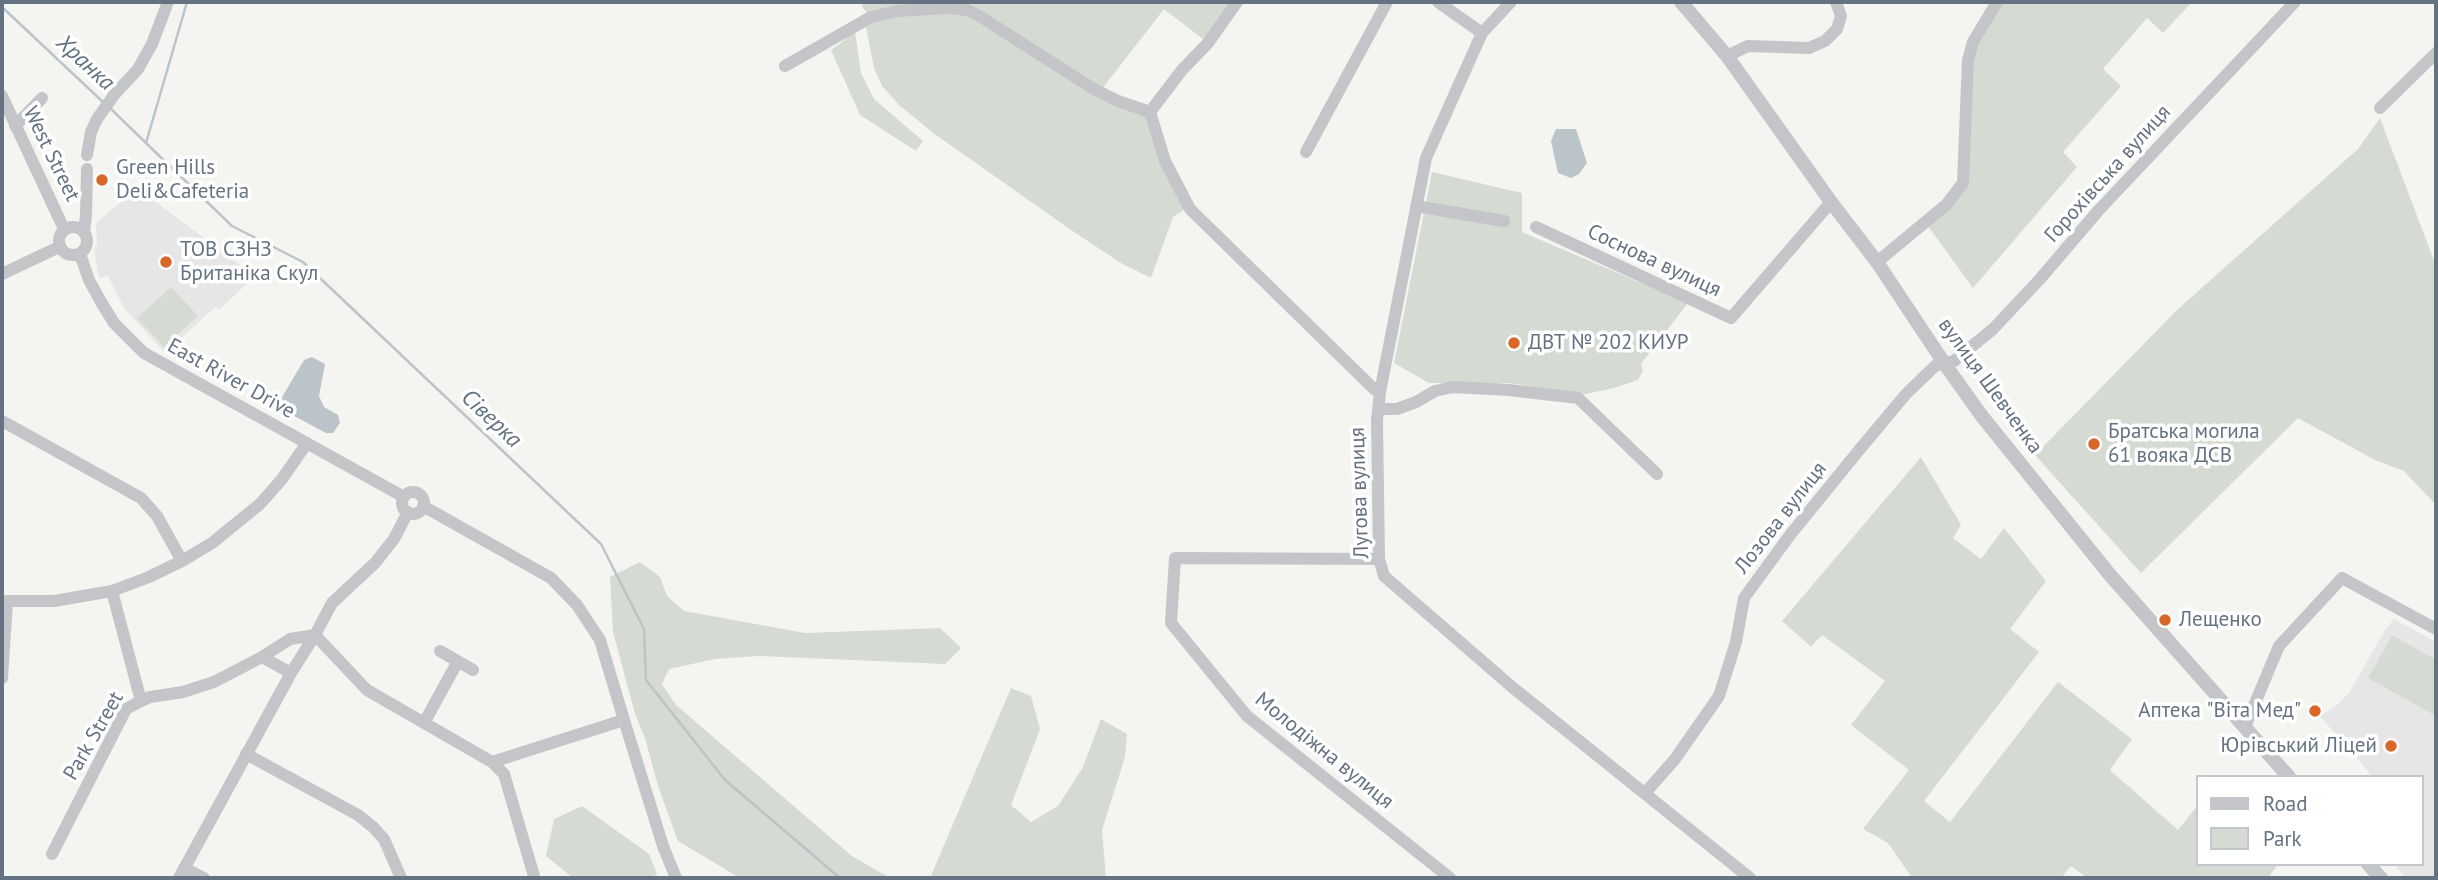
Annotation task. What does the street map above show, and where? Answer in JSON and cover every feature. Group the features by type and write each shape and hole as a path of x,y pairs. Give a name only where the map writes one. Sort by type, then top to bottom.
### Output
{"street":[{"path":"87,155 91,132 97,119 138,69 152,44 168,2"},
{"path":"1150,112 1182,70 1208,43 1237,2"},
{"path":"1306,152 1387,2"},
{"path":"1438,2 1482,33"},
{"name":"Лугова вулиця","path":"1511,2 1482,33 1426,158 1380,392 1377,420 1379,559 1384,576 1512,687 1751,878"},
{"name":"вулиця Шевченка","path":"1681,2 1727,56 1877,262 1944,363 1997,435 2110,575 2287,775"},
{"path":"1727,56 1748,46 1809,48 1825,41 1837,29 1841,16 1836,2"},
{"path":"1877,262 1945,205 1963,183 1968,60 1973,42 1997,2"},
{"name":"Горохівська вулиця","path":"1944,363 1954,361 1993,329 2098,211 2295,2"},
{"path":"785,66 871,17 897,11 948,8 967,10 1091,88 1150,112"},
{"path":"2380,108 2436,53"},
{"name":"West Street","path":"2,96 64,229"},
{"path":"15,125 41,98"},
{"path":"1150,112 1165,161 1189,209 1380,392"},
{"path":"83,231 74,227 64,229 59,235 59,247 66,254 80,254 87,243 83,231 87,169"},
{"name":"Соснова вулиця","path":"1536,227 1731,318 1831,202"},
{"path":"1416,205 1504,221"},
{"path":"2,274 59,247"},
{"name":"Еаst Rіvеr Drive","path":"80,254 89,281 114,323 145,353 404,497"},
{"name":"Лозова вулиця","path":"1646,792 1698,729 1719,696 1736,642 1744,598 1790,535 1906,394 1934,366 1944,363"},
{"path":"1378,410 1397,409 1435,391 1454,387 1578,398 1657,474"},
{"path":"2,421 141,498 157,516 183,561"},
{"path":"2,678 4,602 54,601 112,591 183,561 212,543 260,504 282,479 307,443"},
{"path":"409,493 418,493 423,499 423,506 419,512 408,512 402,504 404,497 409,493"},
{"path":"423,506 551,578 577,605 600,640 663,846 676,878"},
{"path":"204,878 181,873 291,673 332,603 375,563 394,539 408,512"},
{"name":"Молодіжна вулиця","path":"1379,559 1175,558 1171,623 1247,716 1450,878"},
{"path":"2245,727 2279,646 2342,578 2436,629"},
{"name":"Park Street","path":"52,854 126,709 141,701 112,591"},
{"path":"141,701 183,692 214,681 262,657 290,639 315,635"},
{"path":"315,635 367,690 492,762 504,774 534,876"},
{"path":"440,651 473,670"},
{"path":"262,657 291,673"},
{"path":"424,723 458,661"},
{"path":"492,762 624,720"},
{"path":"246,754 358,815 384,839 401,878"}],"shaded area":[{"path":"1556,129 1576,129 1587,163 1579,174 1571,178 1558,173 1551,141"},
{"name":"ТОВ СЗНЗ Британіка Скул","path":"137,188 255,276 220,309 215,307 165,353 124,308 108,276 99,278 94,248 97,246 96,223"},
{"path":"312,357 325,364 319,396 324,407 338,415 340,423 333,433 326,433 283,410 281,399 304,360"},
{"name":"Юрівський Ліцей","path":"2394,619 2436,642 2436,878 2406,878 2396,866 2424,866 2424,775 2371,775 2320,716 2336,706 2349,693"}],"green space":[{"path":"861,2 1237,2 1208,43 1164,9 1102,89 1150,112 1184,210 1173,217 1151,278 1121,263 1074,232 936,135 900,106 882,86 874,68 866,27 855,32 861,73 874,99 923,141 916,151 860,115 831,50 846,39 844,31 871,17"},
{"path":"1997,2 2192,2 2163,33 2147,18 2103,69 2121,86 2063,152 2077,167 1973,288 1925,222 1963,183 1968,60"},
{"path":"2380,118 2436,266 2436,505 2404,471 2375,460 2298,418 2141,573 2035,455 2177,310 2358,149"},
{"path":"1432,172 1522,193 1522,232 1688,303 1641,364 1643,371 1638,380 1581,395 1510,383 1429,383 1394,363"},
{"path":"171,287 198,316 164,347 137,318"},
{"path":"1921,457 1961,525 1953,538 1981,559 2004,528 2046,581 2010,629 2039,652 1924,801 1950,822 2058,682 2132,739 2110,770 2178,830 2196,808 2196,866 2277,866 2268,878 2087,878 2071,866 2061,878 1912,878 1888,843 1863,829 1909,770 1851,725 1885,681 1822,635 1811,647 1782,621"},
{"path":"640,562 660,577 667,596 684,611 805,633 940,628 961,648 945,664 759,656 715,659 669,669 662,684 676,705 852,856 890,878 740,878 678,841 635,714 613,632 610,577"},
{"path":"2392,635 2436,660 2436,716 2368,678"},
{"path":"1011,688 1031,696 1040,729 1011,805 1031,822 1058,806 1083,767 1101,719 1127,734 1125,757 1102,830 1106,878 930,878"},
{"path":"582,806 649,854 657,874 651,878 573,878 546,856 554,819"}],"waterway":[{"name":"Сіверка","path":"187,2 146,143 232,226 303,262 601,544 644,629 646,680 725,780 840,878"},
{"name":"Хранка","path":"2,7 104,103"},
{"name":"Хранка","path":"109,107 146,143"}],"place":[{"name":"Green Hills Deli&Cafeteria","path":"102,180"},
{"name":"ТОВ СЗНЗ Британіка Скул","path":"166,262"},
{"name":"ДВТ № 202 КИУР","path":"1514,343"},
{"name":"Братська могила 61 вояка ДСВ","path":"2094,444"},
{"name":"Лещенко","path":"2165,620"},
{"name":"Аптека \"Віта Мед\"","path":"2315,711"},
{"name":"Юрівський Ліцей","path":"2391,746"}]}
